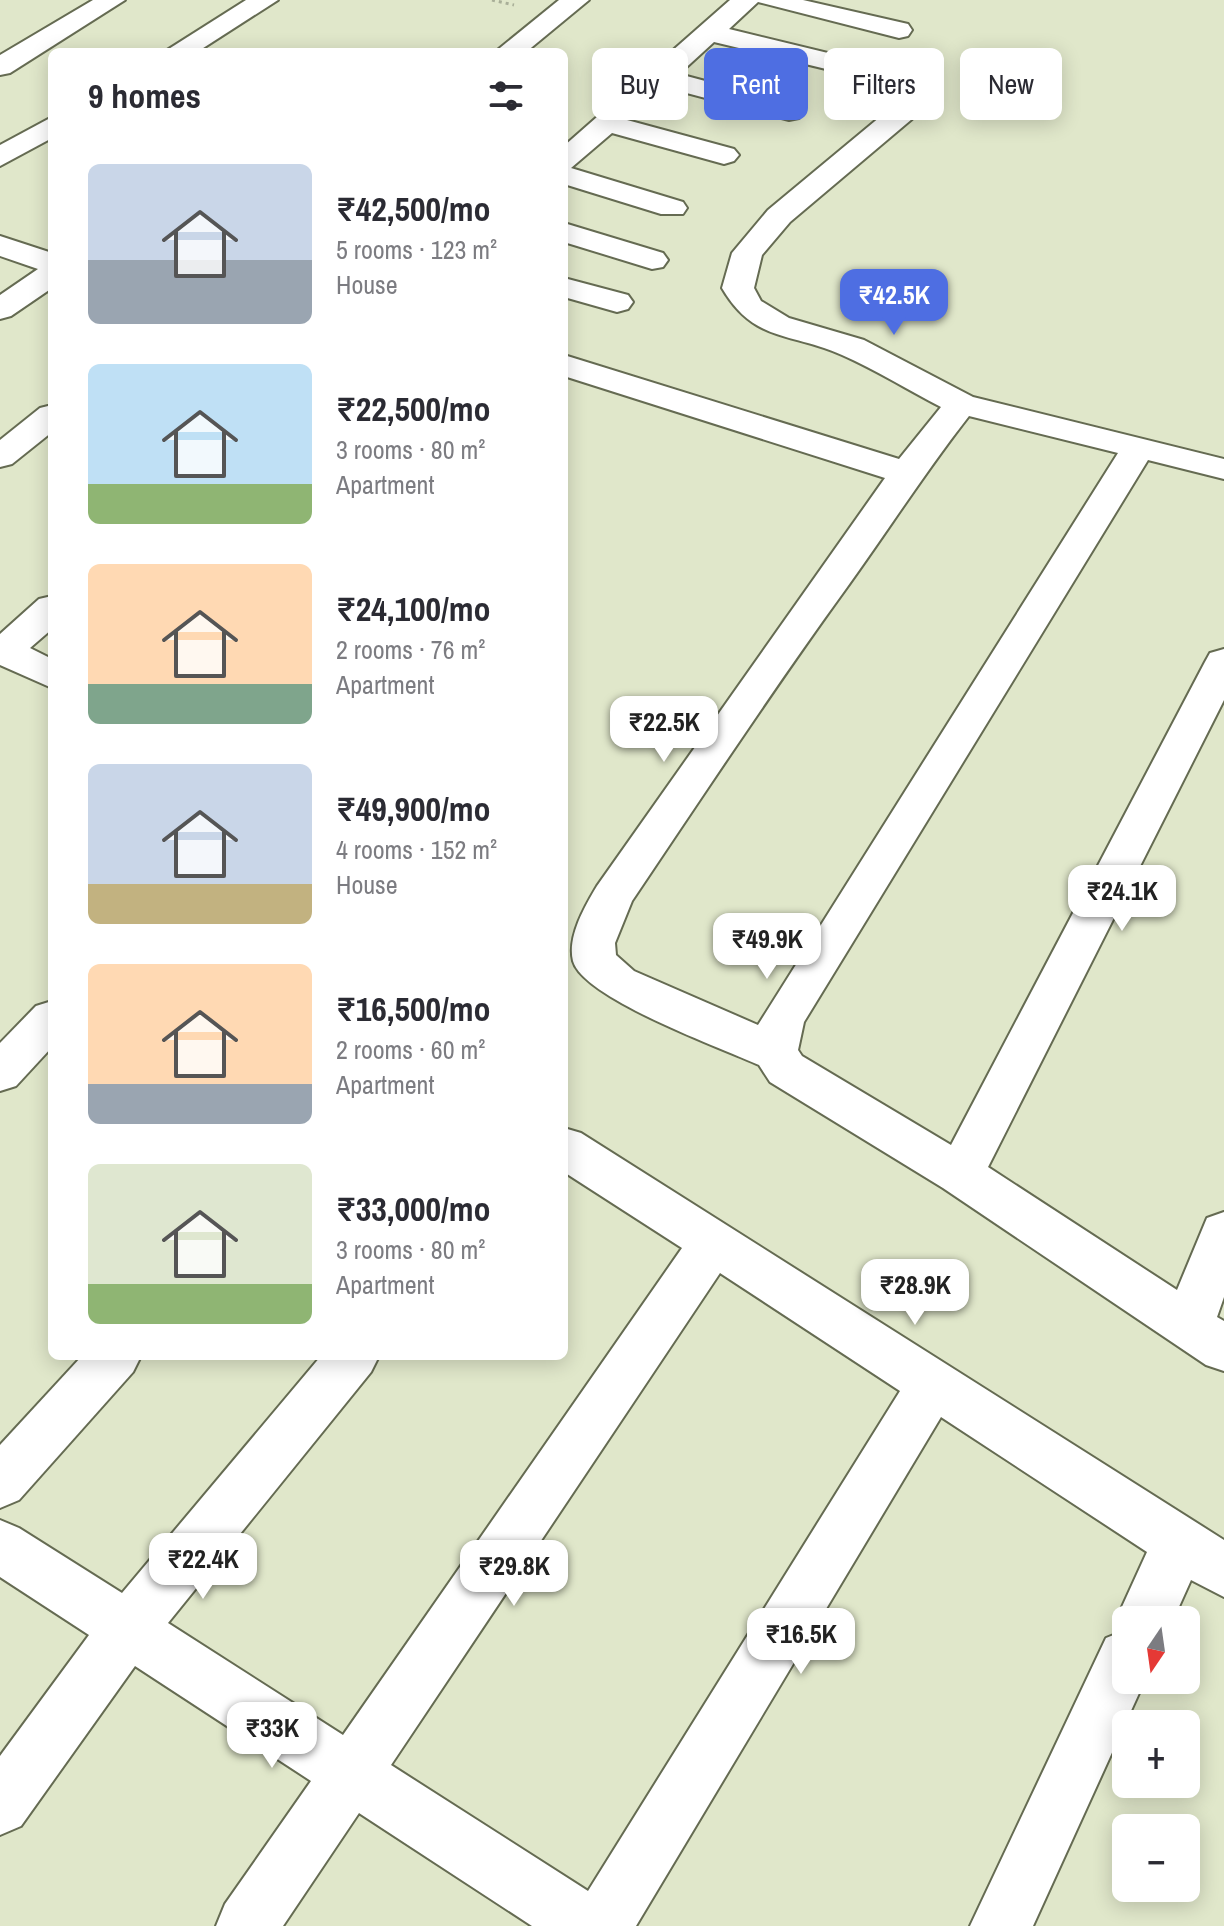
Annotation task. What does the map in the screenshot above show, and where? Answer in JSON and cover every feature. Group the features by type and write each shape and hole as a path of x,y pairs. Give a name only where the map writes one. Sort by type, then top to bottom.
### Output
{"street":[{"path":"0,67 112,0"},
{"path":"185,48 265,0"},
{"path":"514,48 576,0"},
{"path":"688,52 746,0"},
{"path":"769,0 899,30"},
{"path":"710,33 824,61"},
{"path":"568,157 610,120"},
{"path":"894,120 779,216 747,253 738,288 749,307 778,325 852,347 961,404 1224,469"},
{"path":"607,123 724,155"},
{"path":"0,157 48,128"},
{"path":"568,176 672,208"},
{"path":"568,233 652,260"},
{"path":"0,245 48,263"},
{"path":"0,309 48,277"},
{"path":"568,288 617,302"},
{"path":"568,366 906,473"},
{"path":"961,404 906,473 612,897 593,943 595,962 618,983 775,1052 786,1069 960,1174 1206,1337 1224,1233"},
{"path":"7,443 48,417"},
{"path":"775,1052 782,1020 1138,448"},
{"path":"48,611 2,650 48,673"},
{"path":"960,1174 1224,662"},
{"path":"0,1073 48,1022"},
{"path":"568,1150 1202,1557 1157,1606"},
{"path":"247,1926 713,1243"},
{"path":"0,1483 111,1360"},
{"path":"0,1805 128,1629 350,1360"},
{"path":"601,1926 933,1383"},
{"path":"0,1546 587,1926"},
{"path":"1001,1926 1112,1688"}]}
